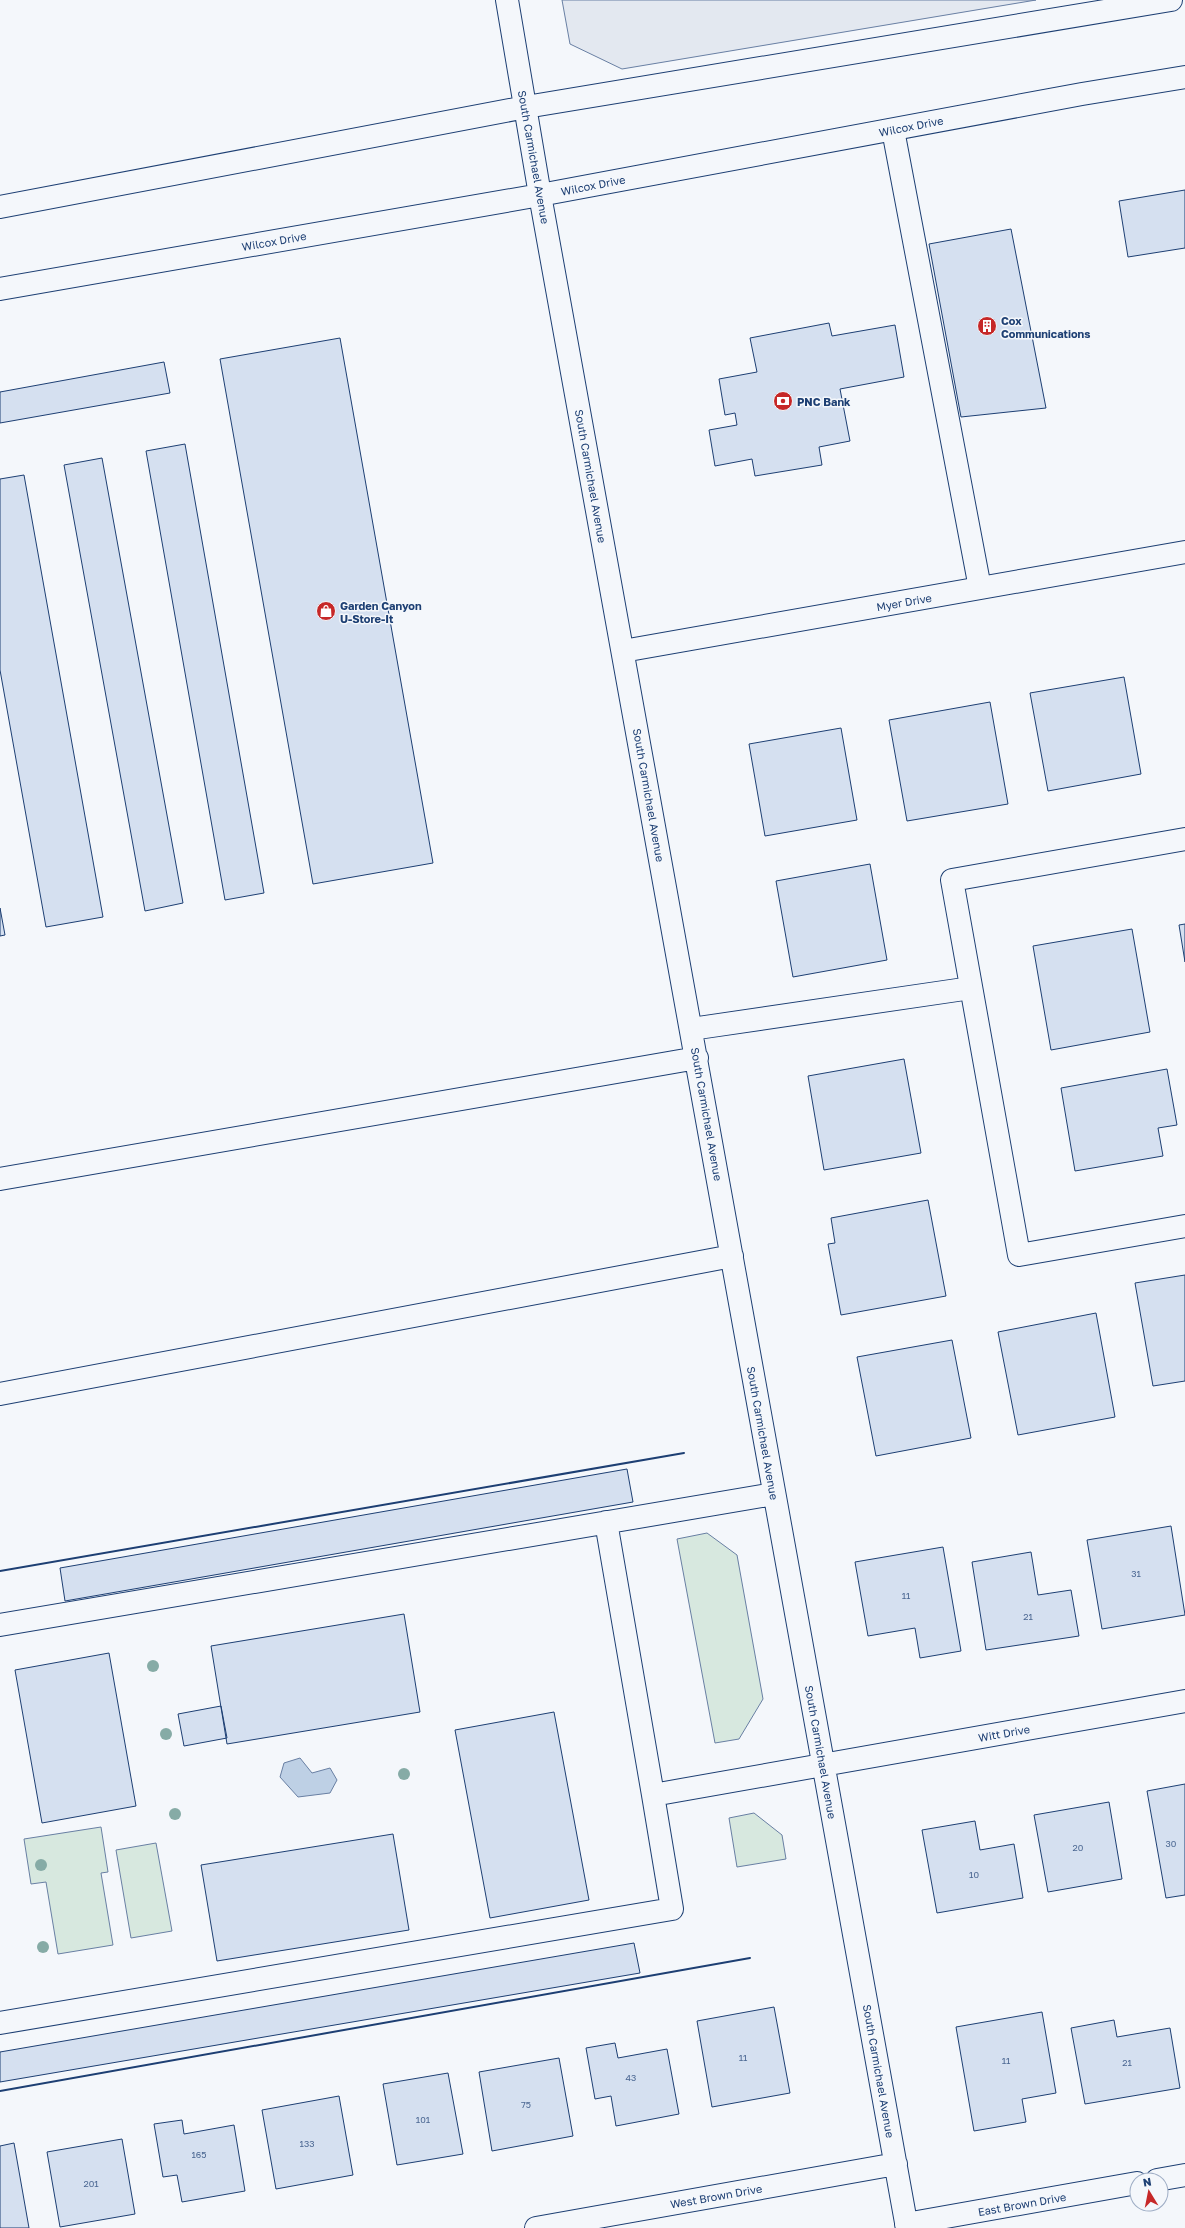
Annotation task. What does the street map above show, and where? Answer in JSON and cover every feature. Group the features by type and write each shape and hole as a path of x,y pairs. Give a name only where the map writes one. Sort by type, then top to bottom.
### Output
{"street":[{"name":"South Carmichael Avenue","path":"507,0 540,195 907,2226"},
{"path":"0,207 526,107 1171,0"},
{"name":"Wilcox Drive","path":"0,289 540,195 1185,77"},
{"path":"893,130 980,588"},
{"name":"Myer Drive","path":"623,651 1185,552"},
{"path":"1185,839 952,880 1019,1255 1185,1226"},
{"path":"691,1029 971,988"},
{"path":"0,1179 697,1058"},
{"path":"0,1394 732,1256"},
{"path":"0,1625 774,1494"},
{"path":"0,2023 672,1909 606,1522"},
{"name":"Witt Drive","path":"653,1795 823,1766 1185,1700"},
{"name":"West Brown Drive","path":"536,2228 896,2164"},
{"path":"1169,2178 1185,2175"},
{"name":"East Brown Drive","path":"907,2226 1129,2185"}],"shaded area":[{"path":"562,0 1036,0 622,69 570,44"},
{"path":"707,1533 737,1555 763,1699 739,1739 715,1743 677,1539"},
{"path":"754,1813 782,1835 786,1859 737,1867 729,1818"},
{"path":"101,1827 108,1872 101,1873 113,1945 58,1954 46,1882 31,1884 24,1839"},
{"path":"156,1843 172,1931 131,1938 116,1850"}],"water":[{"path":"300,1758 312,1773 330,1768 337,1780 330,1793 298,1797 280,1777 284,1763"}],"building":[{"path":"1185,190 1185,248 1128,257 1119,201"},
{"name":"Cox Communications","path":"1011,229 1046,408 961,417 929,244"},
{"name":"PNC Bank","path":"829,323 832,336 895,325 904,377 840,389 850,441 819,447 822,465 755,476 752,459 715,466 709,430 737,425 735,413 725,415 719,379 757,372 750,338"},
{"name":"Garden Canyon U-Store-It","path":"340,338 433,863 313,884 220,359"},
{"path":"164,362 170,393 0,423 0,392"},
{"path":"185,444 264,893 225,900 146,451"},
{"path":"102,458 183,903 145,911 64,465"},
{"path":"24,475 103,917 46,927 0,670 0,479"},
{"path":"1124,677 1141,774 1048,791 1030,693"},
{"path":"990,702 1008,804 907,821 889,720"},
{"path":"841,728 857,820 765,836 749,744"},
{"path":"870,864 887,960 793,977 776,881"},
{"path":"0,908 5,935 0,936"},
{"path":"1185,924 1185,962 1179,925"},
{"path":"1132,929 1150,1032 1051,1050 1033,946"},
{"path":"904,1059 921,1153 824,1170 808,1076"},
{"path":"1167,1069 1177,1125 1158,1128 1163,1156 1075,1171 1061,1088"},
{"path":"928,1200 946,1296 841,1315 828,1244 835,1243 831,1218"},
{"path":"1185,1275 1185,1381 1153,1386 1135,1283"},
{"path":"1096,1313 1115,1417 1018,1435 998,1332"},
{"path":"952,1340 971,1438 876,1456 857,1357"},
{"path":"627,1469 633,1502 65,1601 60,1568"},
{"path":"1171,1526 1185,1615 1102,1629 1087,1540"},
{"path":"943,1547 961,1651 920,1658 915,1628 868,1636 855,1562"},
{"path":"1031,1552 1038,1595 1071,1590 1079,1636 986,1650 972,1562"},
{"path":"404,1614 420,1712 227,1744 211,1646"},
{"path":"109,1653 136,1806 42,1823 15,1670"},
{"path":"221,1706 227,1738 184,1746 178,1714"},
{"path":"554,1712 589,1900 490,1918 455,1730"},
{"path":"1185,1784 1185,1895 1166,1898 1147,1791"},
{"path":"1109,1802 1122,1879 1048,1892 1034,1815"},
{"path":"975,1821 980,1850 1014,1844 1023,1898 937,1913 922,1830"},
{"path":"393,1834 409,1930 217,1961 201,1865"},
{"path":"634,1943 640,1973 0,2082 0,2052"},
{"path":"774,2007 790,2093 712,2107 697,2021"},
{"path":"1042,2012 1056,2093 1022,2099 1026,2122 974,2131 956,2027"},
{"path":"1114,2020 1117,2037 1170,2028 1180,2088 1085,2104 1071,2028"},
{"path":"615,2043 618,2058 667,2049 679,2114 616,2126 611,2096 595,2099 586,2048"},
{"path":"559,2058 573,2136 492,2151 479,2072"},
{"path":"448,2073 463,2154 397,2165 383,2084"},
{"path":"339,2096 353,2175 276,2189 262,2110"},
{"path":"182,2120 184,2134 234,2125 245,2191 182,2202 177,2175 163,2177 154,2124"},
{"path":"122,2139 135,2214 60,2227 47,2152"},
{"path":"14,2143 29,2228 0,2228 0,2146"}],"wall":[{"path":"0,1571 684,1453"},
{"path":"0,2091 750,1958"}],"place":[{"name":"Cox Communications","path":"987,326"},
{"name":"PNC Bank","path":"783,401"},
{"name":"Garden Canyon U-Store-It","path":"326,611"}]}
